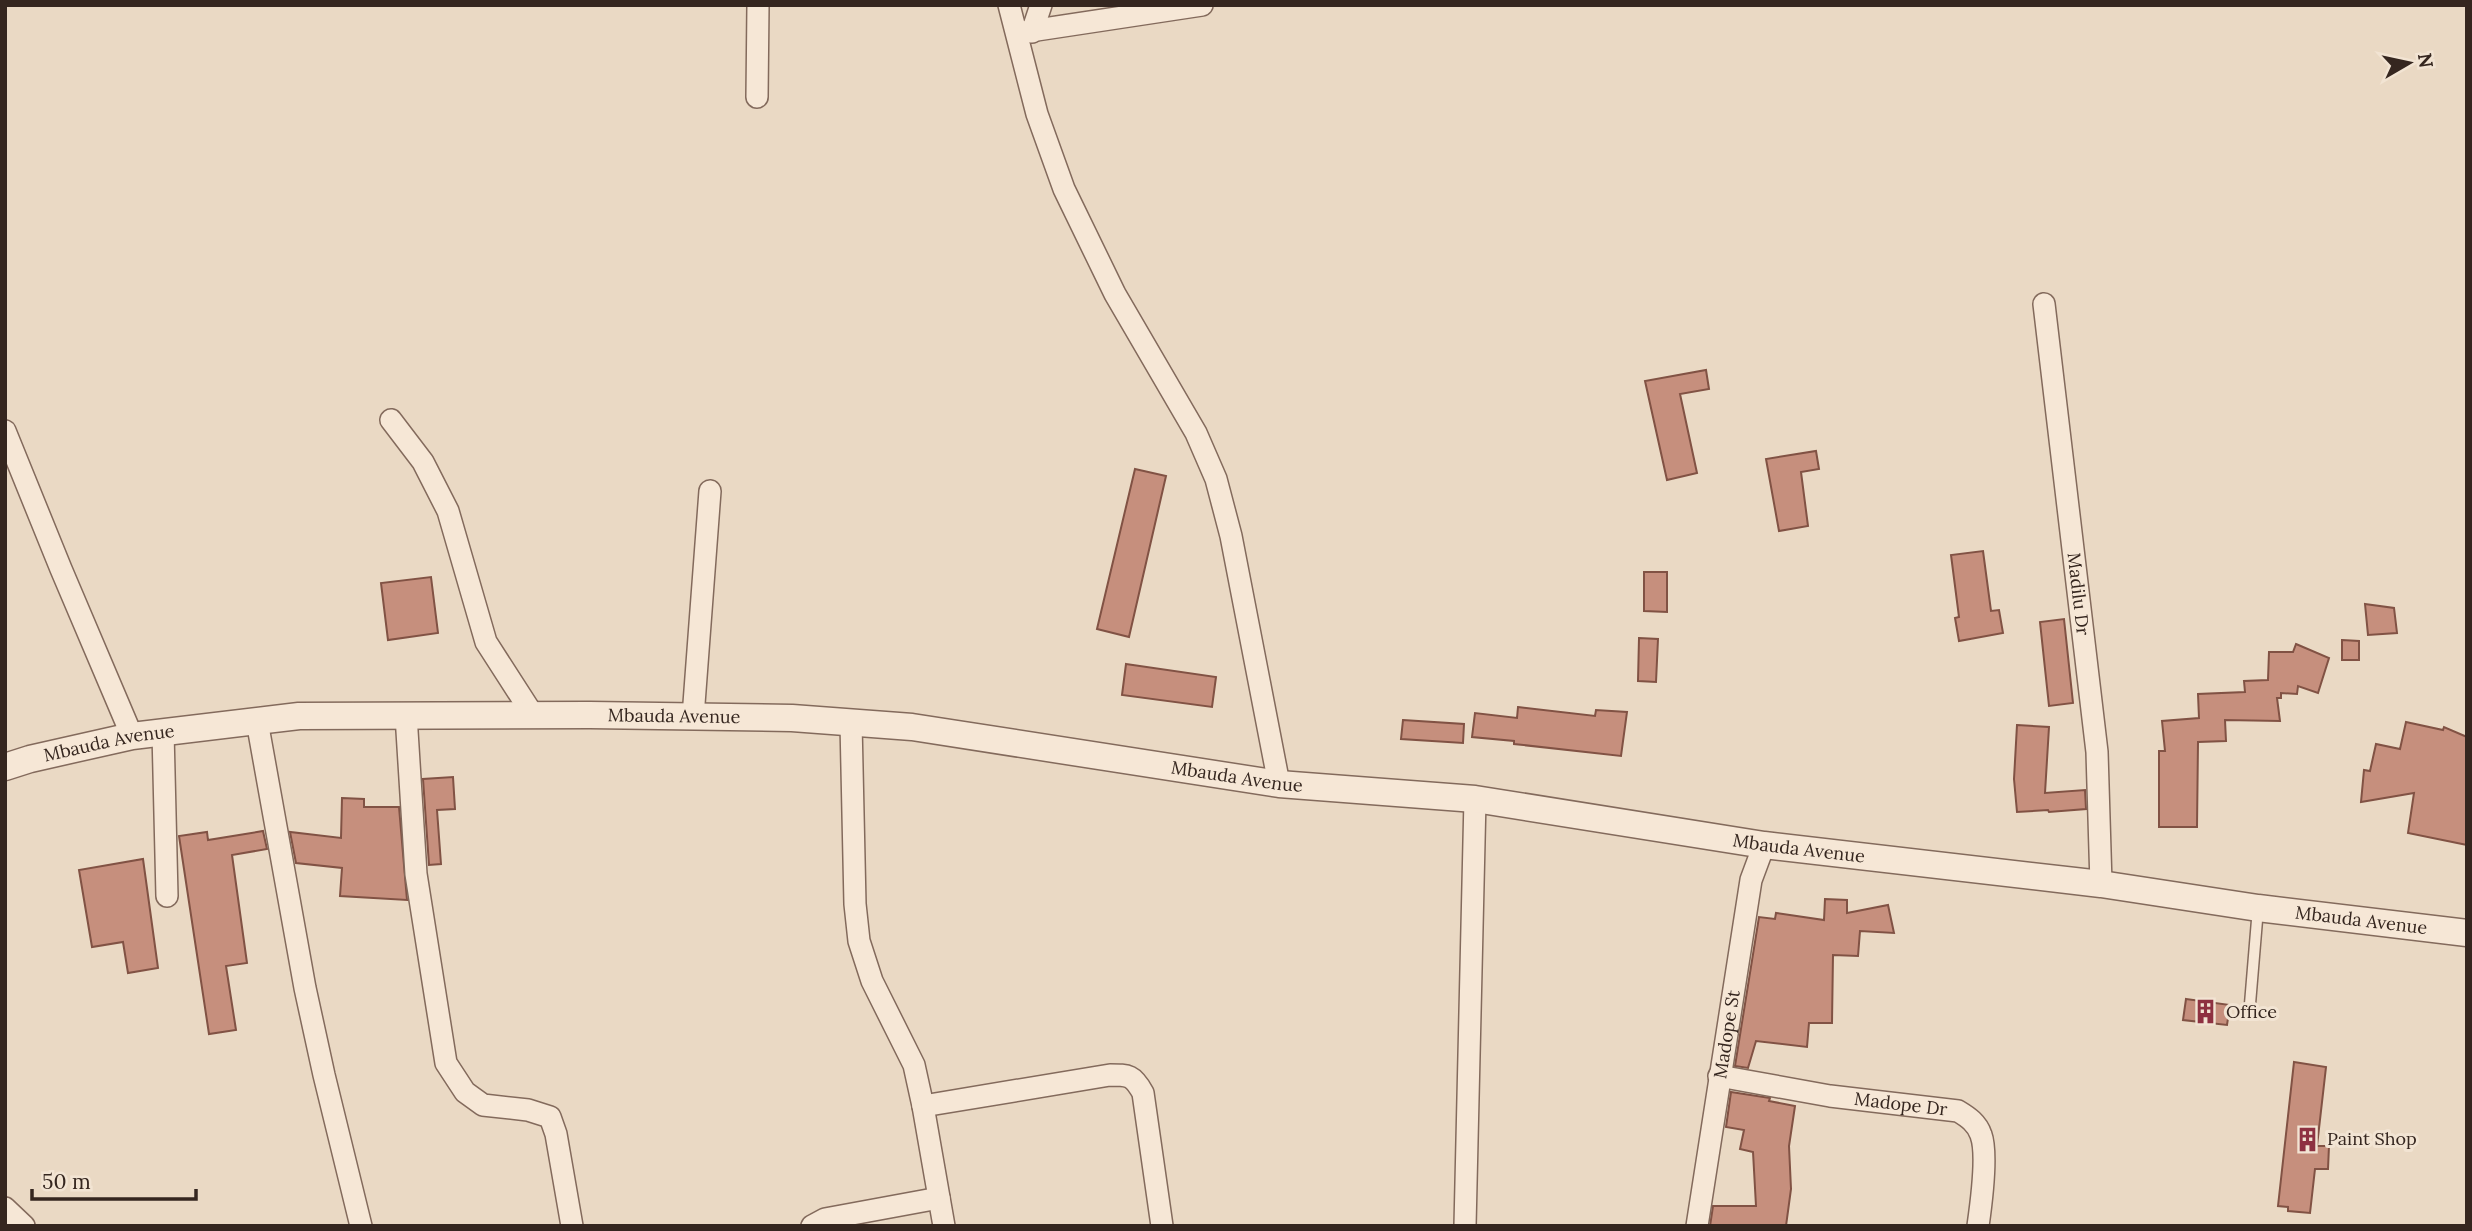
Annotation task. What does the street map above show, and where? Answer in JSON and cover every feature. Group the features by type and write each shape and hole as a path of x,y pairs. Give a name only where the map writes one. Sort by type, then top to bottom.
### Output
{"street":[{"path":"757,97 758,5"},
{"path":"1009,5 1025,32 1037,114 1064,189 1115,294 1196,433 1216,479 1231,537 1279,785"},
{"path":"1025,32 1041,5"},
{"path":"1025,32 1202,5"},
{"name":"Madilu Dr","path":"2044,304 2097,752 2101,884"},
{"path":"391,420 423,462 448,511 486,642 533,715"},
{"path":"5,431 132,736"},
{"path":"693,717 710,491"},
{"path":"406,715 416,874 446,1063 464,1092 483,1105 528,1110 550,1117 556,1134 572,1226"},
{"name":"Mbauda Avenue","path":"5,767 132,736 299,716 792,718 912,727 1279,785 1475,799 1763,845 2101,884 2258,908 2467,933"},
{"path":"257,721 305,988 361,1226"},
{"path":"851,723 855,904 859,941 872,981 914,1065 944,1226"},
{"path":"163,732 167,896"},
{"path":"1465,1226 1475,799"},
{"name":"Madope St","path":"1697,1226 1751,880 1763,845"},
{"path":"923,1106 1110,1075 1128,1075 1143,1093 1162,1226"},
{"name":"Madope Dr","path":"1719,1076 1830,1096 1958,1111 1971,1119 1982,1136 1983,1187 1978,1226"},
{"path":"812,1226 825,1219 939,1198"},
{"path":"5,1208 24,1226"}],"lane":[{"path":"2250,1004 2258,908"}],"building":[{"path":"1706,370 1709,389 1680,394 1697,473 1667,480 1645,381"},
{"path":"1816,451 1819,469 1801,472 1808,526 1779,531 1766,459"},
{"path":"1135,469 1166,476 1129,637 1097,629"},
{"path":"1983,551 1991,611 1999,610 2003,633 1959,641 1955,618 1959,617 1951,555"},
{"path":"1644,572 1667,572 1667,612 1644,611"},
{"path":"431,577 438,633 388,640 381,583"},
{"path":"2365,604 2394,608 2397,633 2368,635"},
{"path":"2064,619 2073,703 2049,706 2040,622"},
{"path":"1639,638 1658,639 1656,682 1638,681"},
{"path":"2342,640 2359,641 2359,660 2342,660"},
{"path":"2296,644 2329,658 2318,693 2298,686 2297,694 2281,693 2281,698 2277,698 2280,721 2225,720 2226,741 2198,742 2197,827 2159,827 2159,751 2165,751 2162,721 2199,718 2198,694 2245,692 2244,681 2268,680 2269,652 2293,652"},
{"path":"1126,664 1216,677 1212,707 1122,695"},
{"path":"1518,707 1595,716 1596,710 1627,712 1621,756 1472,737 1475,713 1517,718"},
{"path":"1403,720 1464,724 1463,743 1401,739"},
{"path":"2406,722 2443,730 2444,727 2467,737 2467,845 2408,833 2414,793 2361,802 2364,770 2370,771 2376,744 2400,749"},
{"path":"2017,725 2049,727 2045,793 2085,790 2086,809 2017,812 2014,779"},
{"path":"453,777 455,809 437,810 441,864 429,865 423,779"},
{"path":"342,798 364,799 364,807 399,807 407,900 340,896 342,868 296,863 290,832 341,838"},
{"path":"263,831 267,849 232,855 247,963 226,966 236,1030 209,1034 179,836 207,832 208,840"},
{"path":"143,859 158,968 128,973 123,942 92,947 79,870"},
{"path":"1825,899 1847,900 1847,913 1888,905 1894,933 1860,931 1858,956 1833,955 1832,1023 1809,1023 1807,1047 1756,1041 1748,1068 1735,1066 1759,917 1775,919 1776,913 1824,920"},
{"name":"Office","path":"2186,999 2230,1005 2227,1025 2183,1020"},
{"name":"Paint Shop","path":"2294,1062 2326,1067 2317,1146 2329,1146 2328,1169 2315,1169 2310,1213 2288,1211 2288,1207 2278,1206"},
{"path":"1731,1092 1770,1098 1769,1101 1795,1106 1789,1146 1791,1189 1786,1226 1710,1226 1713,1206 1756,1206 1753,1152 1740,1149 1744,1130 1726,1127"}],"place":[{"name":"Office","path":"2206,1012"},
{"name":"Paint Shop","path":"2307,1139"}]}
